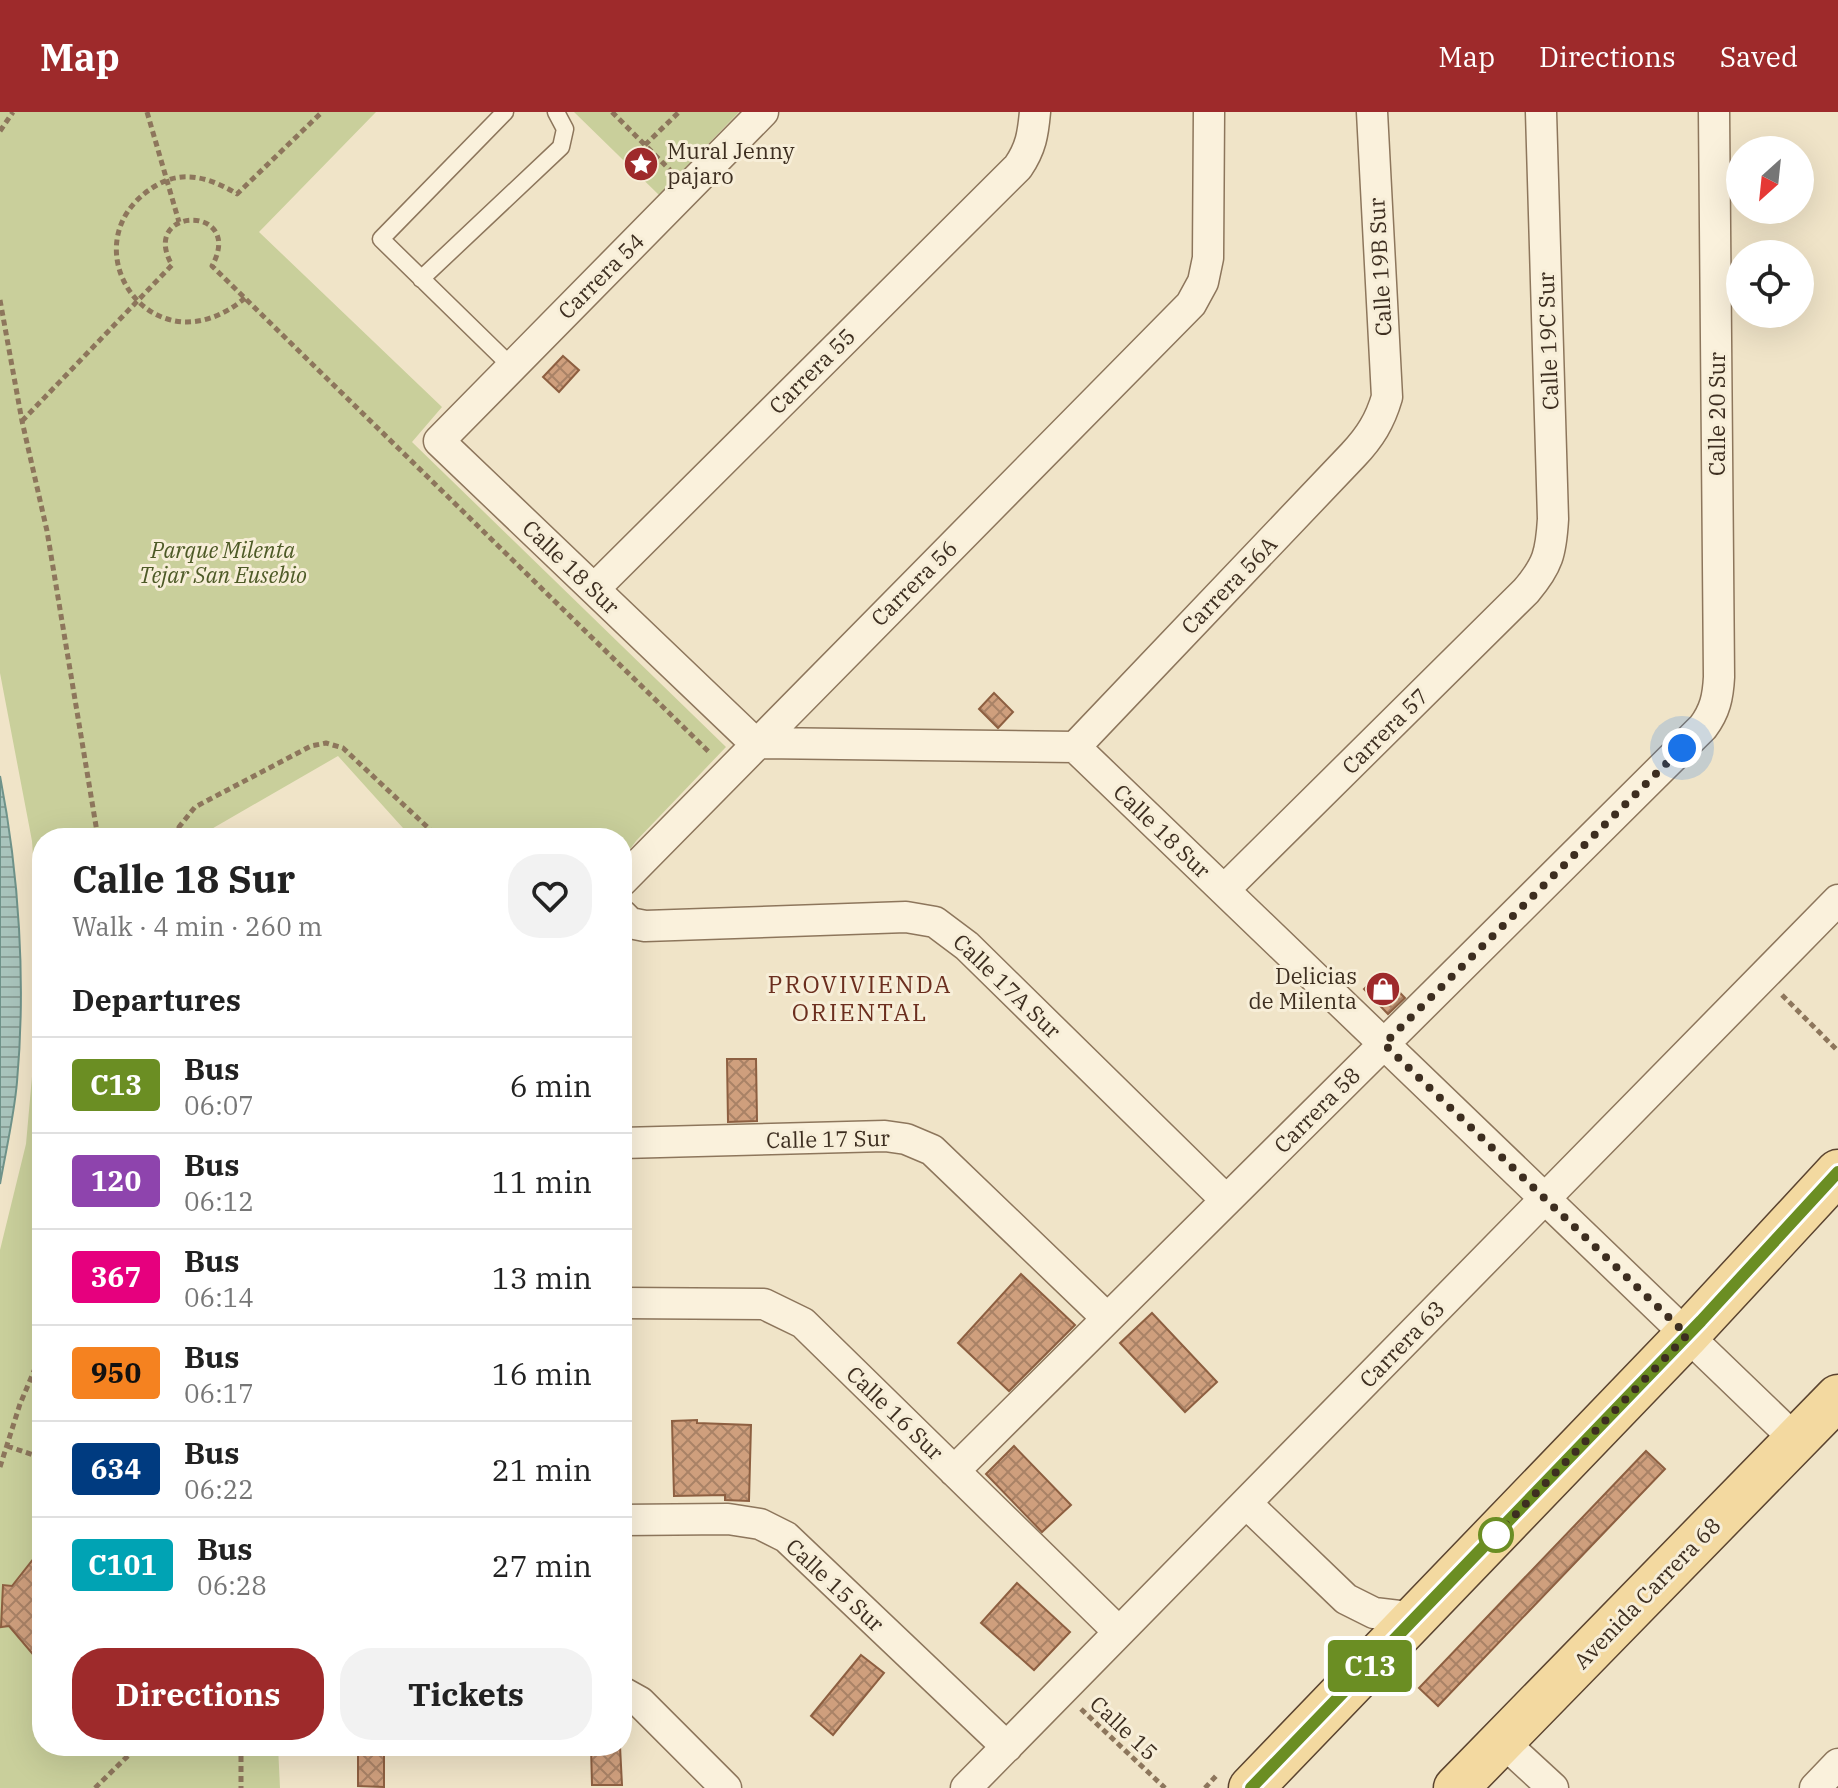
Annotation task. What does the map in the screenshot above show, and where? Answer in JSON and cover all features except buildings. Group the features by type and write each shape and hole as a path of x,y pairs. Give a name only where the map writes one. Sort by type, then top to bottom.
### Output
{"main road":[{"path":"1251,1788 1687,1335 1838,1172"},
{"name":"Avenida Carrera 68","path":"1456,1788 1838,1397"}],"street":[{"name":"Carrera 54","path":"439,441 763,112"},
{"name":"Carrera 55","path":"594,589 1007,178 1028,151 1033,138 1035,112"},
{"name":"Carrera 56","path":"632,871 1191,304 1203,282 1208,258 1209,112"},
{"name":"Calle 19B Sur","path":"1372,112 1387,397 1380,421"},
{"name":"Calle 19C Sur","path":"1541,112 1553,519 1552,547 1545,569"},
{"name":"Calle 20 Sur","path":"1712,715 1718,697 1719,677 1714,112"},
{"name":"Carrera 56A","path":"1075,747 1362,447 1380,421"},
{"name":"Calle 18 Sur","path":"439,441 755,743"},
{"name":"Carrera 57","path":"1224,890 1545,569"},
{"name":"Carrera 58","path":"954,1471 1712,715"},
{"path":"755,743 1075,747"},
{"name":"Calle 18 Sur","path":"1075,747 1796,1440"},
{"name":"Carrera 63","path":"966,1788 1838,900"},
{"name":"Calle 17A Sur","path":"632,921 645,926 906,917 935,922 967,946 1226,1200"},
{"name":"Calle 17 Sur","path":"632,1143 885,1136 918,1143 932,1150 1107,1318"},
{"name":"Calle 16 Sur","path":"632,1303 764,1304 803,1323 1119,1632"},
{"path":"1246,1503 1346,1599 1374,1613 1416,1618"},
{"name":"Calle 15 Sur","path":"632,1520 728,1519 760,1524 786,1537 1007,1747"},
{"path":"632,1698 726,1788"},
{"path":"1502,1741 1553,1788"},
{"path":"1815,1788 1838,1764"}],"lane":[{"path":"505,112 381,239 512,367"},
{"path":"421,279 561,147 565,129 556,112"}],"path":[{"path":"0,131 13,112"},
{"path":"147,112 179,222"},
{"path":"245,298 227,313 204,322 180,322 157,315 137,301 121,277 115,248 122,219 140,195 165,180 190,176 216,181 237,194 322,112"},
{"path":"612,112 688,188"},
{"path":"645,145 679,112"},
{"path":"22,421 172,265 166,254 165,242 170,230 179,222 194,219 209,224 218,237 219,252 212,266 728,771"},
{"path":"0,300 22,421 50,546 96,828"},
{"path":"179,828 195,807 311,746 326,743 343,748 428,828"},
{"path":"1763,976 1838,1051"},
{"path":"0,1467 32,1376"},
{"path":"7,1446 32,1455"},
{"name":"Calle 15","path":"1062,1691 1165,1788"},
{"path":"95,1788 128,1756"},
{"path":"241,1756 241,1788"}],"green space":[{"name":"Parque Milenta Tejar San Eusebio","path":"0,112 376,112 259,232 442,407 412,442 726,747 632,846 632,828 403,828 338,756 213,828 32,828 32,841 0,673"},
{"path":"574,112 739,112 659,195"},
{"name":"Parque Milenta Tejar San Eusebio","path":"32,1077 32,1756 278,1756 280,1788 0,1788 0,1250 26,1144"}],"water":[{"path":"0,776 16,890 21,1006 16,1095 0,1184"}],"bus line":[{"name":"C13","path":"1251,1788 1701,1321 1838,1172"}],"place":[{"name":"Mural Jenny pajaro","path":"641,164"},
{"name":"Delicias de Milenta","path":"1383,989"}],"district":[{"name":"PROVIVIENDA ORIENTAL","path":"860,999"}],"route":[{"path":"1496,1535 1687,1335 1384,1044 1682,748"}]}
